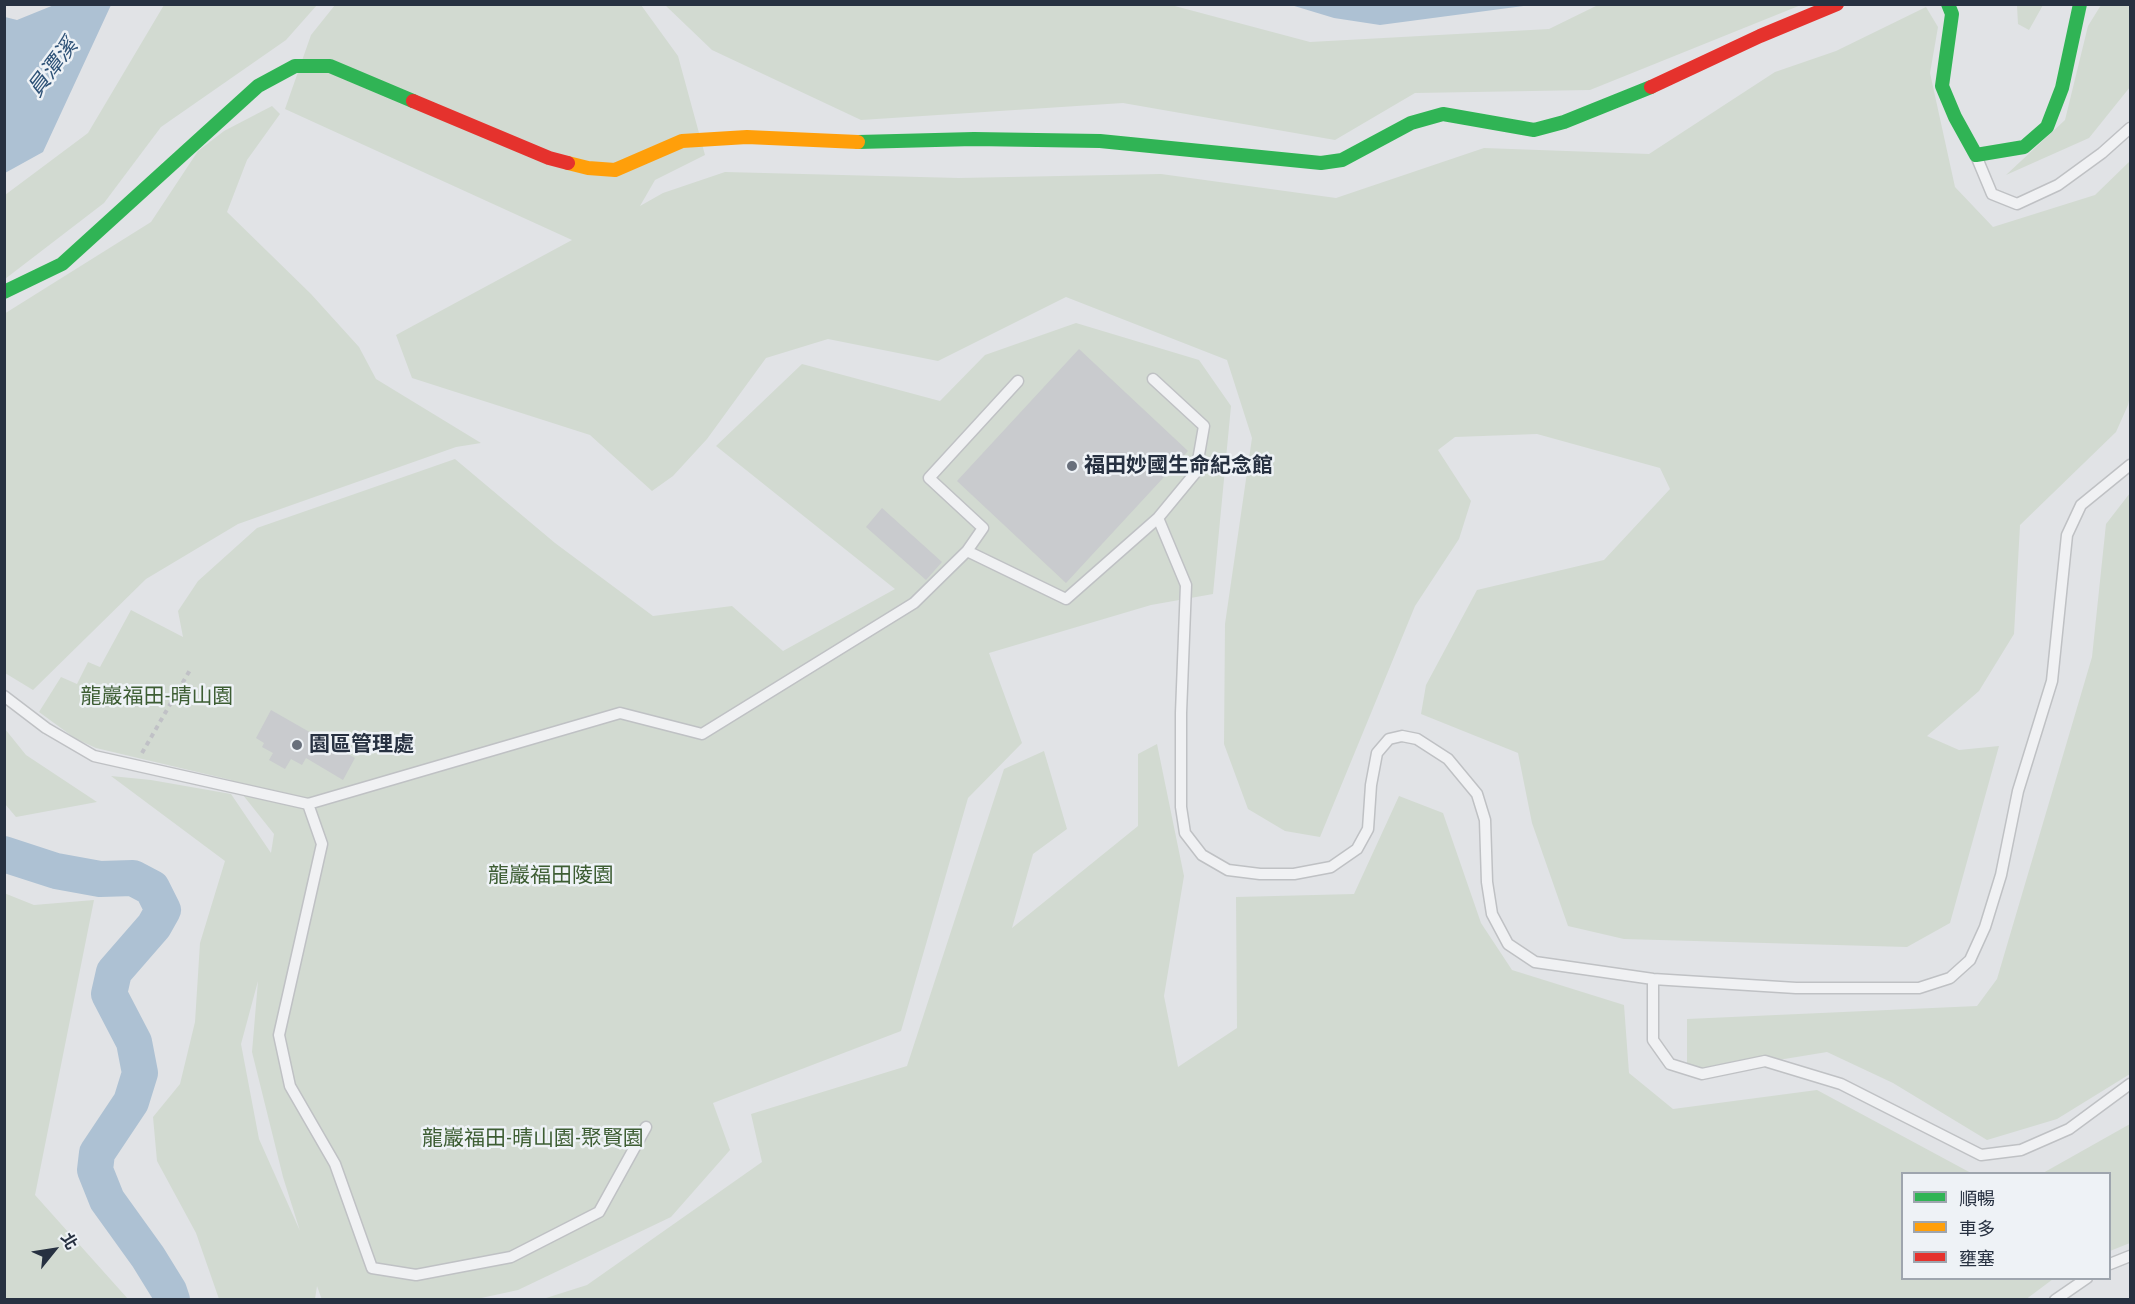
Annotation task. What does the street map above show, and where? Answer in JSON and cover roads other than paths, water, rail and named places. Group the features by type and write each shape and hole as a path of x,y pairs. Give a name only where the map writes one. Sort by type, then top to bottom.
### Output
{"street":[{"path":"4,292 63,264 258,86 295,66 330,66 549,158 597,169 615,170 682,141 747,137 846,142 974,139 1100,141 1321,163 1342,160 1411,123 1443,114 1534,130 1564,122 1642,91 1760,36 1837,4"},
{"path":"1948,4 1952,14 1942,86 1955,117 1976,155 2024,147 2047,127 2062,88 2080,4"}],"lane":[{"path":"1976,155 1992,194 2017,204 2058,185 2102,153 2130,128"},
{"path":"967,551 1066,599 1158,518 1196,472 1204,426 1153,379"},
{"path":"4,696 46,728 94,756 308,804 621,713 702,734 914,603 967,551 983,528 929,478 1018,381"},
{"path":"1158,518 1186,585 1181,713 1181,807 1185,833 1202,855 1228,870 1260,874 1294,874 1331,867 1357,849 1368,829 1371,785 1377,753 1389,739 1402,736 1417,739 1448,759 1477,794 1485,819 1487,882 1492,914 1508,944 1535,962 1653,979 1796,988 1919,988 1950,978 1970,960 1985,927 2001,874 2018,791 2052,681 2067,535 2081,505 2130,465"},
{"path":"308,804 322,844 279,1035 290,1086 335,1164 372,1269 416,1275 511,1257 599,1212 646,1127"},
{"path":"1653,979 1653,1040 1670,1064 1702,1074 1765,1061 1841,1084 1981,1155 2021,1150 2069,1129 2130,1084"},
{"path":"2111,1263 2130,1256"},
{"path":"2055,1299 2084,1280"}],"water":[{"name":"員潭溪","path":"54,5 111,5 43,152 5,173 5,17 17,20"},
{"path":"1291,5 1531,5 1380,25 1334,18"}],"waterway":[{"path":"4,854 56,871 100,879 133,878 152,888 163,910 154,926 114,972 109,994 134,1042 140,1073 131,1102 97,1153 95,1170 107,1200 148,1257 172,1300"}],"place":[{"name":"福田妙國生命紀念館","path":"1072,466"},
{"name":"園區管理處","path":"297,745"}],"park label":[{"name":"龍巖福田-晴山園","path":"157,697"},
{"name":"龍巖福田陵園","path":"551,876"},
{"name":"龍巖福田-晴山園-聚賢園","path":"533,1139"}]}
